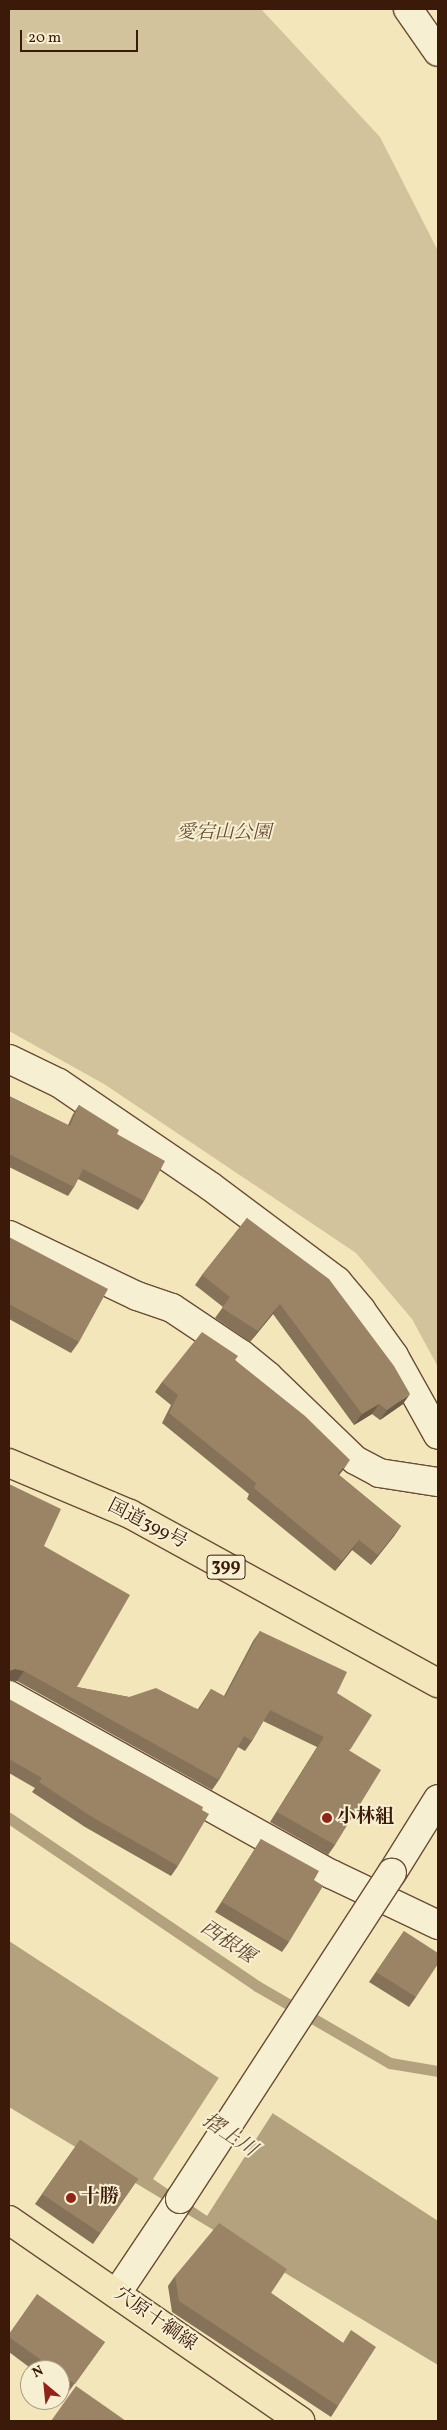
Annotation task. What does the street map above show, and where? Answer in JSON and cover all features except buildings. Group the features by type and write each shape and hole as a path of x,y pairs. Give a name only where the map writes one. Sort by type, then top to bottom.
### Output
{"main road":[{"name":"国道399号","path":"9,1463 130,1514 438,1683"},
{"name":"穴原十綱線","path":"9,2220 300,2421"}],"street":[{"path":"408,9 438,52"},
{"path":"9,1059 59,1084 202,1180 337,1281 362,1310 394,1356 438,1435"},
{"path":"9,1235 179,1314 255,1365 355,1460 379,1473 438,1482"},
{"path":"9,1695 331,1874 438,1926"},
{"path":"117,2293 392,1873 438,1799"}],"green space":[{"name":"愛宕山公園","path":"9,9 261,9 380,137 438,251 438,1367 412,1319 356,1253 104,1084 9,1031"}],"water":[{"name":"摺上川","path":"9,1941 438,2221 438,2365 9,2107"}],"pier":[{"path":"220,2076 274,2111 207,2216 153,2179"}],"waterway":[{"name":"西根堰","path":"9,1818 257,1986 390,2063 438,2071"}],"place":[{"name":"小林組","path":"327,1818"},
{"name":"十勝","path":"71,2198"}]}
